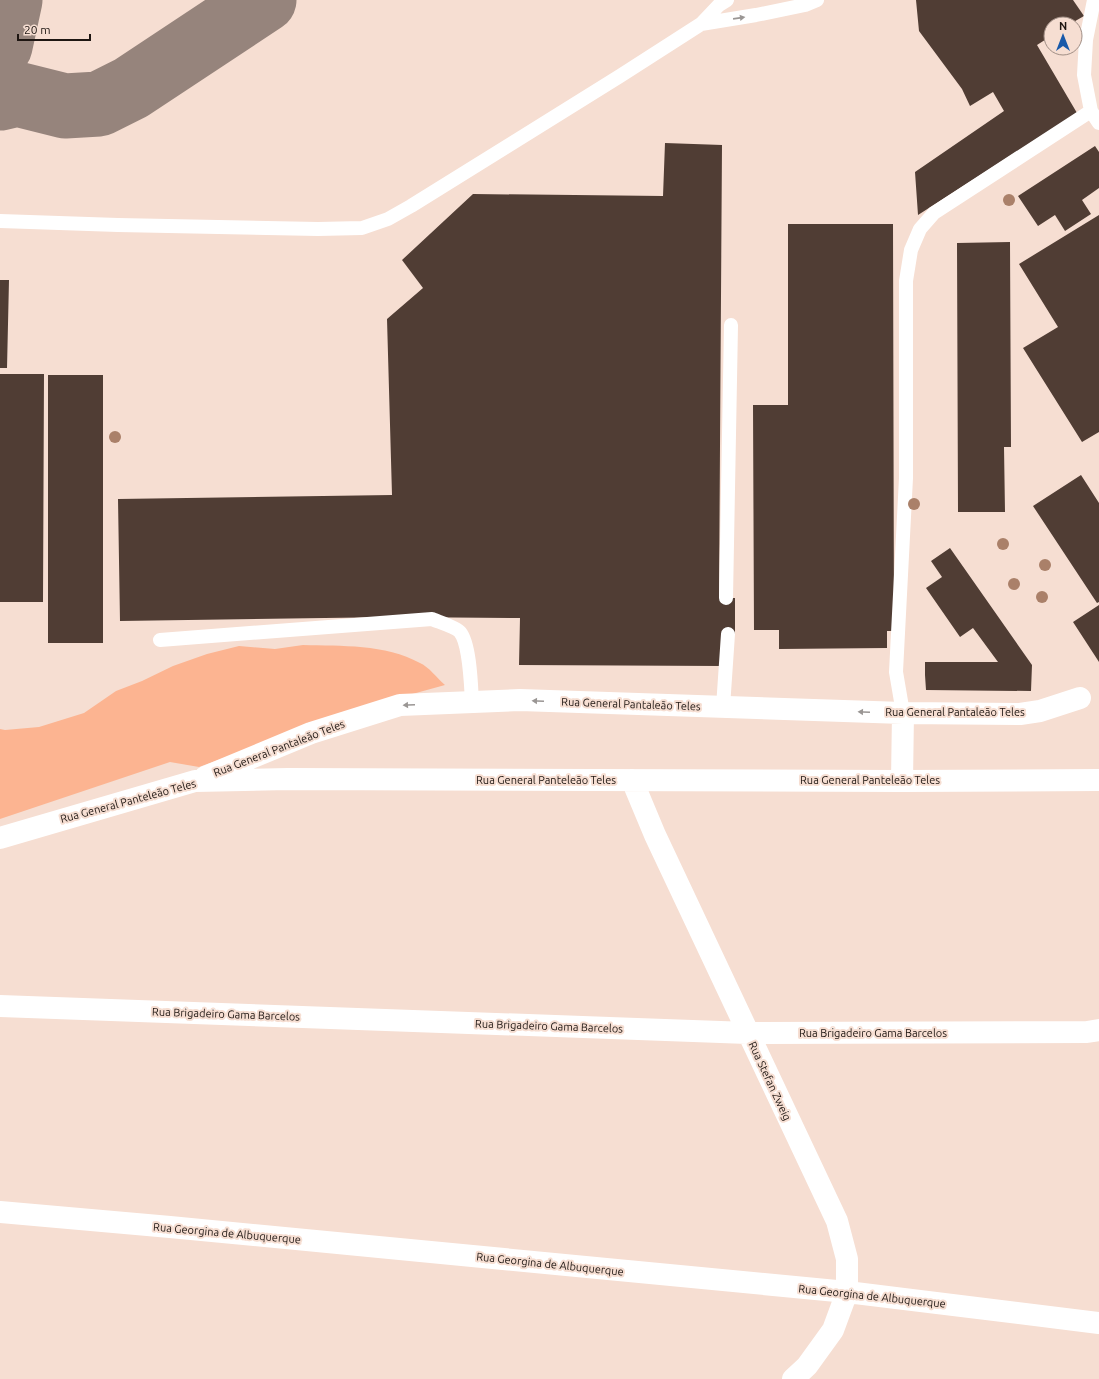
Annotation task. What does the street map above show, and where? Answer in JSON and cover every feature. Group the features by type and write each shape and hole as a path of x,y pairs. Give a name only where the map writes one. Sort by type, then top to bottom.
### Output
{"street":[{"name":"Rua General Pantaleão Teles","path":"195,782 311,733 400,705 520,700 903,713 1020,714 1040,710 1080,698"},
{"path":"902,781 903,713"},
{"name":"Rua General Panteleão Teles","path":"1,841 195,782 288,779 902,781 1099,780"},
{"name":"Rua Stefan Zweig","path":"632,780 655,835 837,1222 848,1259 848,1292 833,1330 807,1366 793,1379"},
{"name":"Rua Brigadeiro Gama Barcelos","path":"0,1006 748,1033 1087,1032 1099,1030"},
{"name":"Rua Georgina de Albuquerque","path":"0,1212 848,1292 1099,1323"}],"lane":[{"path":"0,221 118,226 318,230 362,228 388,220 553,118 701,24 719,5 726,0"},
{"path":"701,24 763,14 805,5 816,0"},
{"path":"1094,0 1086,40 1084,75 1091,111 1099,123"},
{"path":"903,713 896,672 906,478 906,281 911,250 920,229 934,213 1091,111"},
{"path":"726,598 731,325"},
{"path":"160,640 432,619 460,631 465,642 472,702"},
{"path":"723,707 728,634"}],"shaded area":[{"path":"303,645 363,647 392,652 423,665 445,685 358,709 199,767 170,762 0,819 0,729 5,730 39,727 84,713 116,691 142,681 173,666 207,654 239,646 275,649"}],"building":[{"path":"916,0 1073,0 1084,16 1043,16 1043,41 1037,45 1077,113 918,215 915,172 1004,111 993,92 970,106 962,89 919,31"},
{"path":"665,143 722,145 719,598 735,598 735,634 723,634 722,666 519,665 520,618 395,617 120,621 118,499 392,495 387,319 423,288 402,260 473,194 663,196"},
{"path":"1095,146 1099,152 1099,188 1082,200 1091,214 1065,231 1055,215 1038,226 1018,196"},
{"path":"1099,215 1099,432 1082,442 1023,348 1058,327 1019,264"},
{"path":"788,224 893,224 894,631 887,631 887,648 779,649 779,630 754,630 753,405 788,405"},
{"path":"1010,242 1011,447 1004,447 1005,512 958,512 957,243"},
{"path":"0,280 9,280 7,368 0,368"},
{"path":"0,374 44,374 43,602 0,602"},
{"path":"48,375 103,375 103,643 48,643"},
{"path":"1081,475 1099,503 1099,602 1097,603 1033,506"},
{"path":"950,548 1032,665 1031,691 926,690 925,662 998,662 973,628 960,637 926,588 942,577 931,561"},
{"path":"1099,605 1099,662 1073,622"}],"taxiway":[{"path":"0,46 10,0"},
{"path":"0,98 17,94 65,106 99,104 131,88 264,0"}]}
